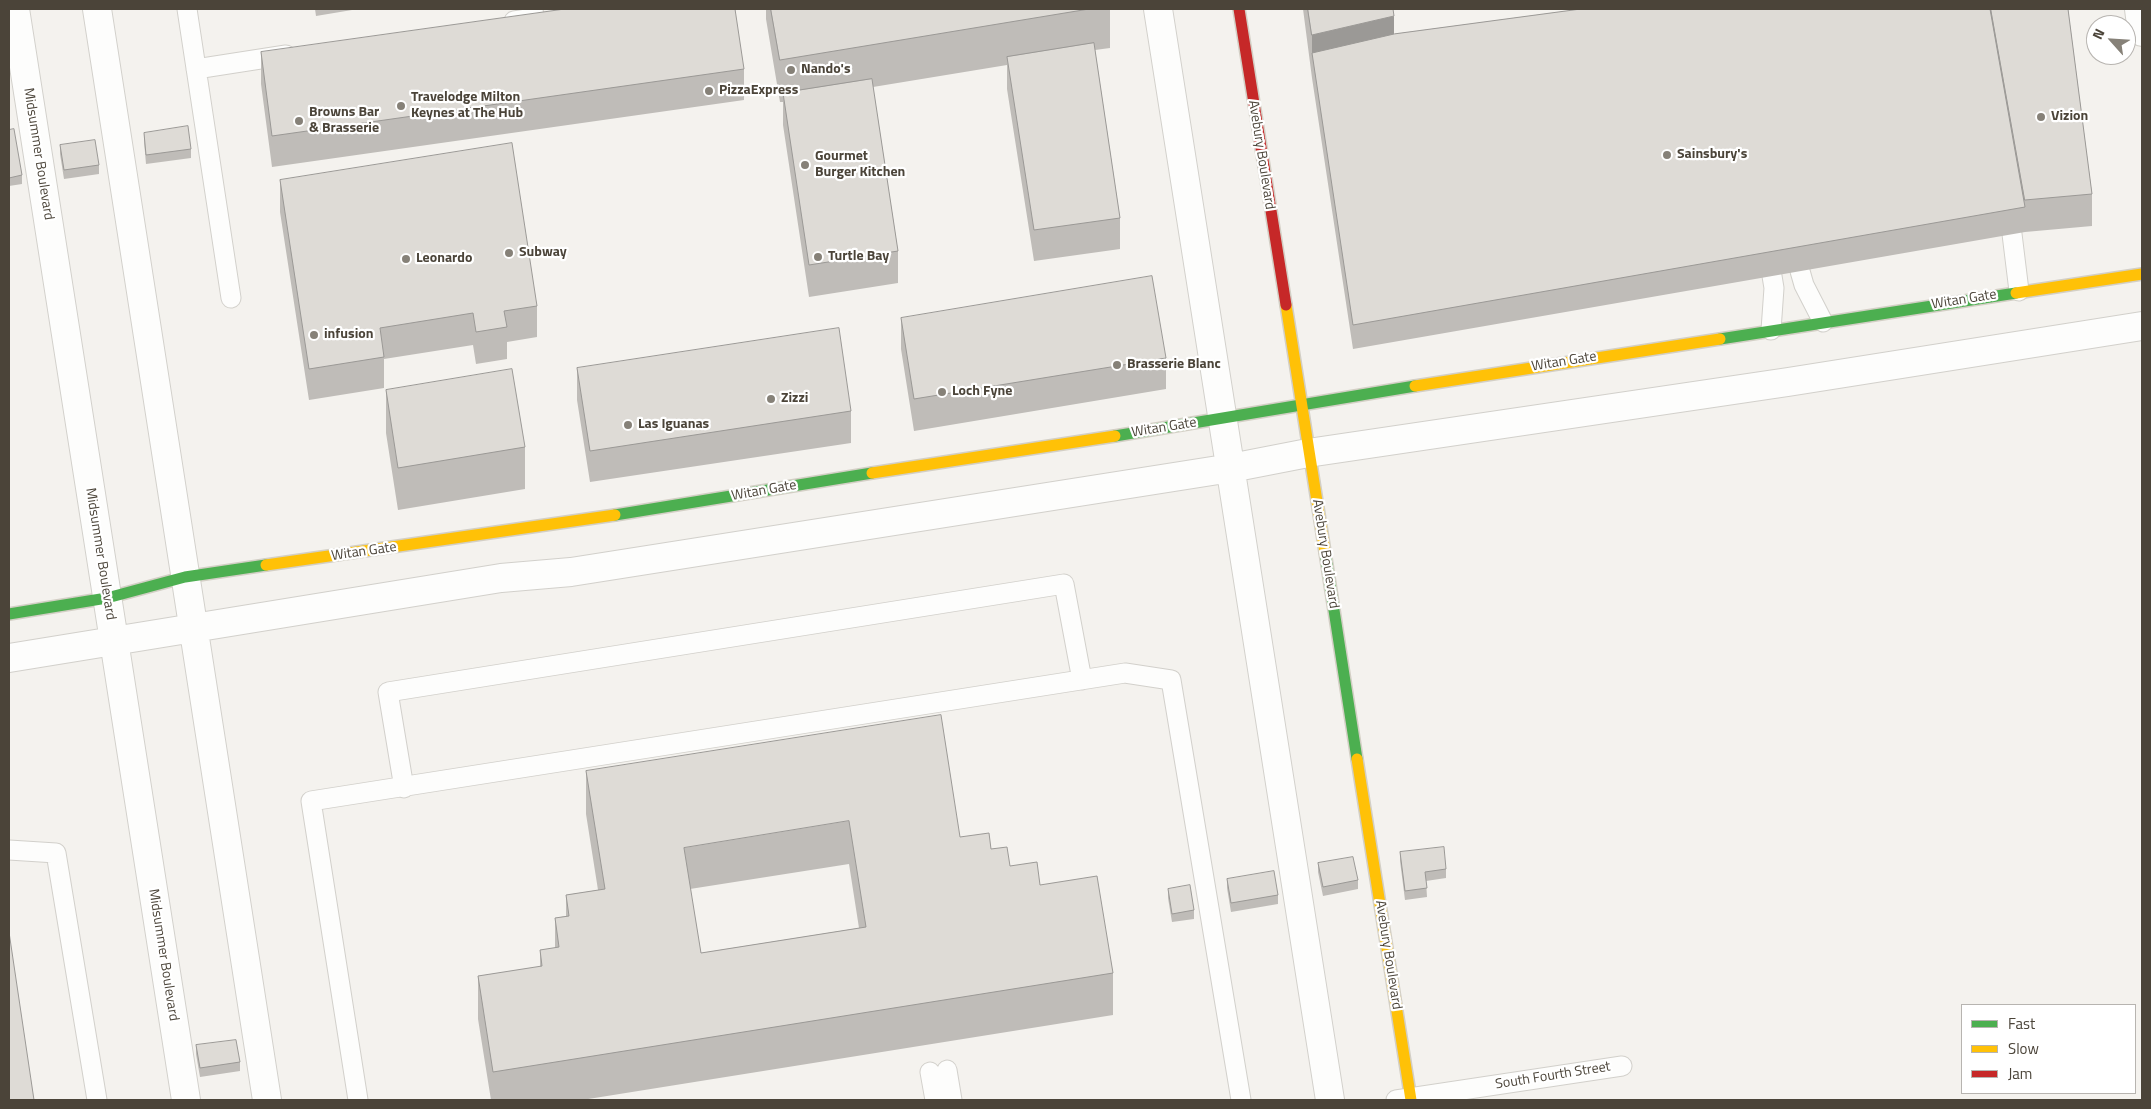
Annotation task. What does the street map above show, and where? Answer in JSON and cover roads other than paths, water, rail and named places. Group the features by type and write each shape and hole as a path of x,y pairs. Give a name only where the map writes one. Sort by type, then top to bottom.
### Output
{"street":[{"name":"Midsummer Boulevard","path":"14,9 186,1100"},
{"path":"97,9 185,577 191,627 267,1100"},
{"path":"1158,9 1330,1100"},
{"name":"Avebury Boulevard","path":"1239,9 1406,1099"},
{"path":"2138,9 2142,32"},
{"name":"Witan Gate","path":"107,598 185,577 574,522 1301,404 2020,291 2142,274"},
{"path":"9,658 501,578 571,572 1231,468 1308,453 1768,385 2142,326"},
{"path":"9,614 107,598"}],"lane":[{"path":"187,9 231,298"},
{"path":"495,24 534,18 533,9"},
{"path":"196,69 300,53"},
{"path":"2012,234 2020,291"},
{"path":"1800,271 1804,285 1823,322"},
{"path":"1771,330 1774,288 1772,276"},
{"path":"404,788 388,692 1064,584 1082,680"},
{"path":"358,1100 311,802 1125,673 1171,680 1241,1100"},
{"path":"9,850 56,853 98,1100"},
{"name":"South Fourth Street","path":"1406,1099 1622,1066"},
{"path":"934,1100 938,1071 952,1100"}],"place":[{"name":"Nando's","path":"791,70"},
{"name":"PizzaExpress","path":"709,91"},
{"name":"Travelodge Milton Keynes at The Hub","path":"401,106"},
{"name":"Vizion","path":"2041,117"},
{"name":"Browns Bar & Brasserie","path":"299,121"},
{"name":"Sainsbury's","path":"1667,155"},
{"name":"Gourmet Burger Kitchen","path":"805,165"},
{"name":"Subway","path":"509,253"},
{"name":"Turtle Bay","path":"818,257"},
{"name":"Leonardo","path":"406,259"},
{"name":"infusion","path":"314,335"},
{"name":"Brasserie Blanc","path":"1117,365"},
{"name":"Loch Fyne","path":"942,392"},
{"name":"Zizzi","path":"771,399"},
{"name":"Las Iguanas","path":"628,425"}]}
